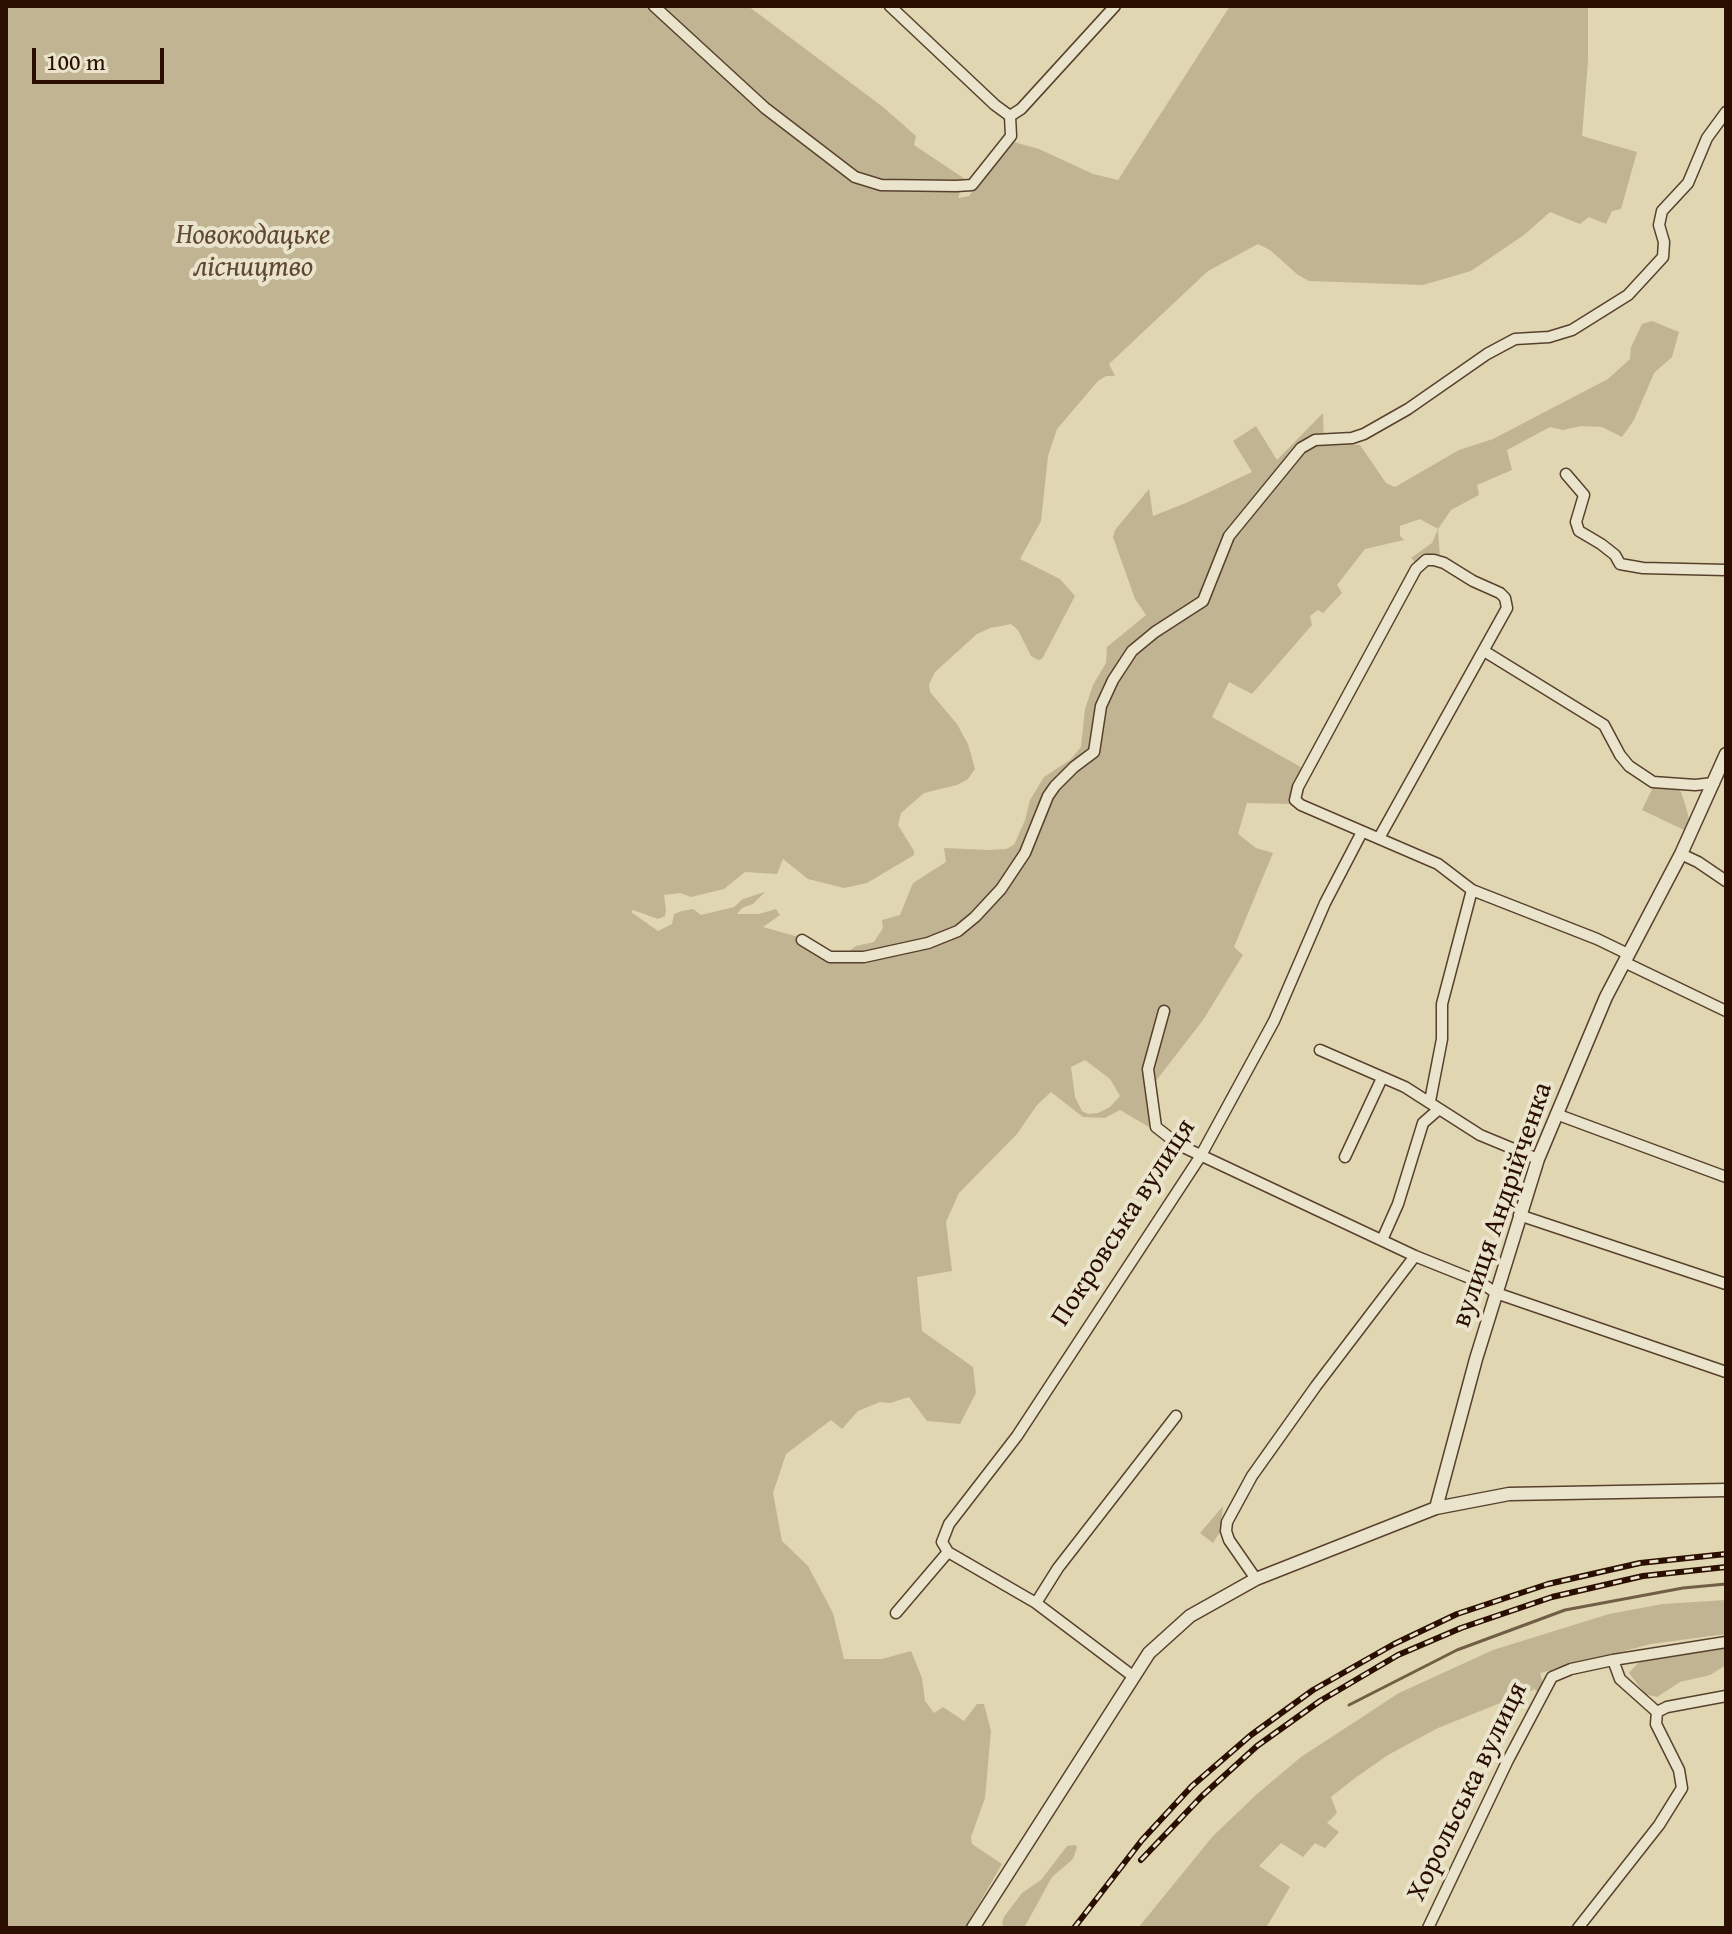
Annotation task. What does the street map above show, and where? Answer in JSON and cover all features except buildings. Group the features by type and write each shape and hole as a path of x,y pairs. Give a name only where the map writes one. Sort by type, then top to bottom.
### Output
{"street":[{"path":"654,6 765,108 855,177 881,185 972,185 1011,136 1010,116"},
{"path":"890,6 1010,116"},
{"path":"1010,116 1021,109 1115,6"},
{"path":"802,940 830,957 864,957 928,943 958,931 975,917 1001,889 1025,853 1055,786 1094,752 1101,706 1132,651 1203,601 1229,536 1301,448 1315,440 1352,438 1364,434 1515,339 1549,337 1572,330 1628,295 1663,257 1664,242 1659,225 1662,211 1688,183 1707,138 1726,112"},
{"path":"1566,474 1583,491 1576,522 1579,531 1608,549 1620,564 1643,568 1726,570"},
{"path":"1379,838 1507,608 1503,595 1444,563 1426,560 1416,569 1298,787 1295,800 1362,832 1438,864 1472,890 1597,939 1626,958 1726,1011"},
{"path":"1484,651 1604,725 1629,766 1653,782 1714,783"},
{"name":"вулиця Андрійченка","path":"1436,1508 1496,1293 1538,1159 1606,997 1681,854 1726,754"},
{"name":"Покровська вулиця","path":"896,1613 948,1552 942,1542 949,1524 1017,1436 1200,1157 1274,1021 1325,903 1362,832"},
{"path":"1681,854 1726,881"},
{"path":"1430,1101 1442,1039 1442,1004 1472,890"},
{"path":"1164,1011 1148,1069 1156,1127 1200,1157 1415,1256 1480,1282 1496,1293 1726,1372"},
{"path":"1320,1050 1430,1101 1480,1135 1538,1159"},
{"path":"1345,1157 1382,1078"},
{"path":"1382,1240 1398,1204 1423,1123 1439,1109"},
{"path":"1556,1114 1726,1177"},
{"path":"1519,1215 1726,1284"},
{"path":"1256,1579 1229,1540 1227,1522 1252,1476 1415,1256"},
{"path":"1036,1603 1058,1568 1176,1416"},
{"path":"973,1928 1149,1653 1190,1616 1256,1579 1436,1508 1509,1494 1726,1490"},
{"path":"948,1552 1036,1603 1134,1677"},
{"path":"1657,1712 1620,1679 1613,1660 1726,1642"},
{"name":"Хорольська вулиця","path":"1428,1928 1507,1762 1552,1677 1571,1669 1613,1660"},
{"path":"1657,1712 1667,1707 1726,1696"},
{"path":"1578,1928 1659,1825 1682,1788 1679,1770 1656,1724 1657,1712"}],"green space":[{"name":"Новокодацьке лісництво","path":"6,6 748,6 883,107 916,136 914,145 965,179 958,198 969,196 1010,141 1039,149 1093,174 1118,180 1230,6 1588,6 1588,61 1582,136 1637,152 1621,209 1612,211 1606,224 1589,217 1580,224 1550,212 1524,235 1471,271 1423,285 1309,281 1258,244 1208,271 1109,364 1115,376 1106,376 1098,381 1057,429 1048,456 1041,521 1020,559 1060,579 1075,596 1042,659 1031,656 1018,630 1011,624 977,634 935,672 929,684 930,692 957,724 968,744 975,769 968,779 957,785 924,793 901,813 898,825 914,855 867,883 844,888 808,879 783,859 777,874 745,872 724,889 691,897 680,893 664,895 665,916 658,919 633,910 631,912 658,931 672,924 674,914 682,911 693,909 701,915 734,907 743,899 765,892 737,914 759,914 776,909 780,915 763,927 795,936 803,934 807,941 830,955 842,956 856,946 874,942 883,928 882,920 900,915 913,883 946,862 944,848 988,850 1006,849 1014,845 1030,800 1044,777 1070,760 1081,747 1085,709 1093,685 1106,663 1107,647 1146,615 1135,599 1113,537 1115,530 1149,489 1153,516 1186,503 1252,472 1233,441 1256,426 1277,460 1323,413 1324,442 1360,445 1386,483 1395,487 1459,450 1493,439 1608,379 1630,359 1631,347 1642,324 1652,321 1679,332 1672,357 1654,373 1634,420 1622,437 1602,427 1581,426 1563,430 1550,427 1507,450 1512,470 1477,485 1479,495 1451,510 1438,529 1420,519 1400,526 1400,536 1404,540 1365,549 1337,585 1342,593 1323,613 1318,610 1310,616 1312,625 1252,694 1229,682 1212,717 1306,770 1292,804 1247,803 1238,834 1256,848 1273,853 1234,947 1243,955 1203,1020 1152,1086 1154,1130 1120,1110 1105,1118 1083,1117 1051,1092 1037,1105 1017,1134 959,1193 946,1222 952,1271 917,1277 922,1331 973,1367 976,1393 960,1424 927,1421 909,1397 890,1403 880,1402 858,1411 842,1429 831,1420 786,1454 773,1493 782,1541 808,1566 833,1613 844,1659 882,1659 911,1651 922,1678 925,1701 934,1713 943,1707 964,1721 977,1704 984,1704 991,1731 985,1798 971,1837 972,1844 1002,1864 965,1928 6,1928","holes":["1085,1060 1110,1079 1120,1096 1110,1107 1098,1113 1082,1111 1075,1097 1071,1067"]},
{"path":"1438,529 1440,559 1416,563 1411,558 1432,543"},
{"path":"1672,786 1681,792 1686,807 1689,819 1684,830 1642,810 1653,787"},
{"path":"1223,1506 1220,1532 1213,1543 1200,1533"},
{"path":"1726,1600 1726,1634 1651,1644 1540,1673 1544,1687 1539,1695 1535,1689 1438,1728 1388,1755 1355,1778 1331,1797 1337,1813 1327,1823 1339,1832 1325,1848 1315,1843 1303,1857 1281,1843 1259,1866 1290,1887 1266,1928 1138,1928 1213,1836 1257,1794 1301,1757 1399,1693 1493,1650 1609,1614 1663,1604"},
{"path":"1726,1646 1726,1665 1710,1675 1680,1682 1657,1697 1645,1694 1629,1673 1638,1663 1666,1655"},
{"path":"1075,1845 1073,1859 1052,1877 1024,1928 1004,1928 1004,1917 1022,1893 1041,1880 1067,1846"}],"waterway":[{"path":"1349,1705 1457,1650 1565,1610 1683,1588 1726,1584"}],"railway":[{"path":"1074,1928 1142,1840 1192,1786 1251,1735 1313,1690 1394,1644 1457,1614 1548,1584 1640,1563 1726,1554"},
{"path":"1141,1860 1202,1796 1257,1746 1320,1701 1398,1655 1461,1628 1552,1597 1643,1576 1726,1567"}]}
